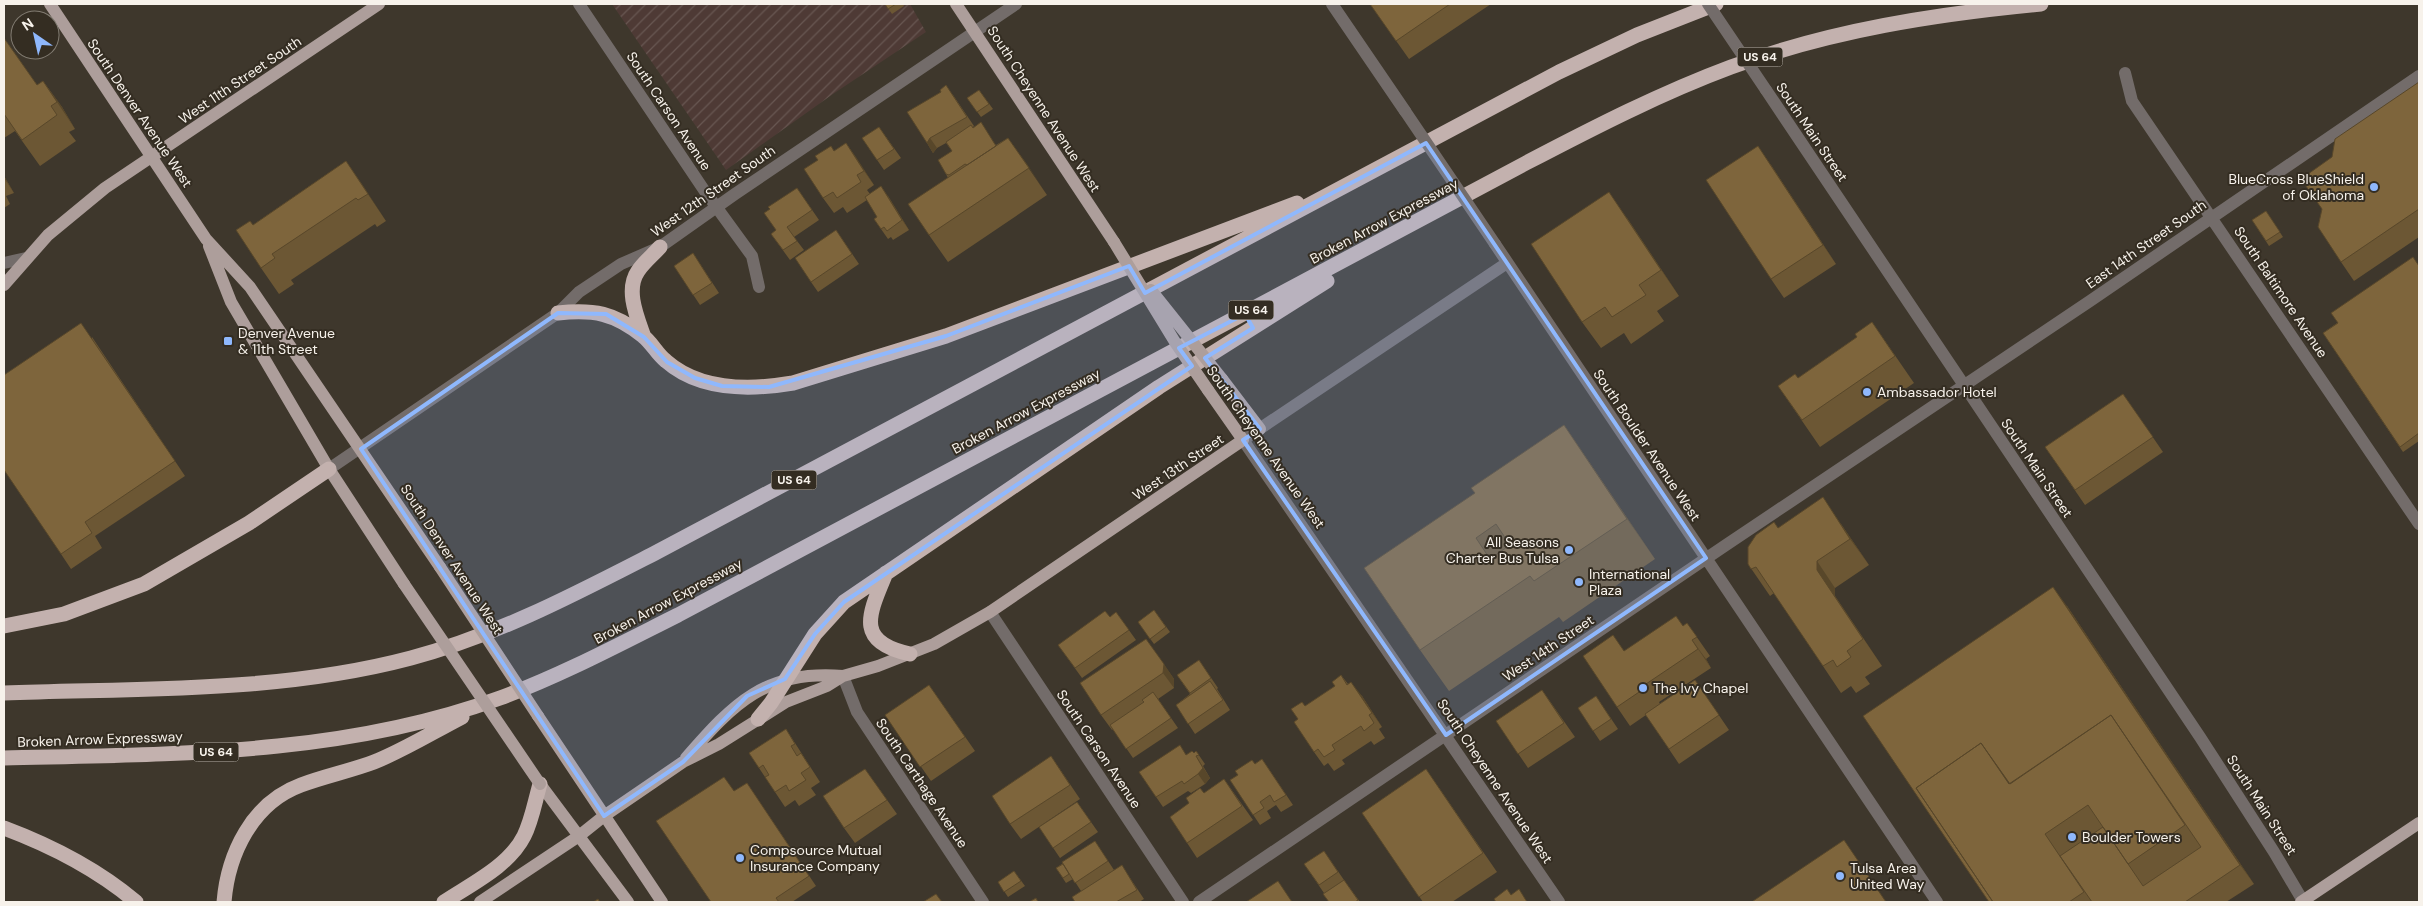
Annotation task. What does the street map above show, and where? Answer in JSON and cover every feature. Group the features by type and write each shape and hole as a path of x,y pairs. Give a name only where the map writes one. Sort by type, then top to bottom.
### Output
{"highway":[{"name":"US 64","path":"4,693 233,685 303,678 360,670 412,658 502,628 537,613 657,552 1558,72 1637,35 1716,4"},
{"name":"Broken Arrow Expressway","path":"4,758 230,752 332,741 404,726 499,698 586,662 678,615 1535,159 1643,104 1731,67 1841,34 1960,12 2042,4"},
{"path":"558,313 582,310 606,314 644,337 667,362 695,378 722,386 769,387 794,382 982,323 1355,181"},
{"path":"758,719 771,703 785,679 827,619 844,602 1159,388 1421,221"},
{"path":"644,337 635,314 633,285 637,271 660,247"},
{"path":"4,626 64,614 144,584 249,523 329,470"},
{"path":"886,574 872,606 869,617 871,628 883,645 891,650 910,654"},
{"path":"224,902 229,867 235,850 255,819 282,794 300,785 375,762 499,698"},
{"path":"444,902 508,858 518,846 525,835 540,784"},
{"path":"4,828 52,848 80,863 136,902"}],"main road":[{"name":"South Denver Avenue West","path":"50,4 206,239 250,287 361,449 662,902"},
{"name":"West 11th Street South","path":"4,285 26,258 70,216 152,157 380,4"},
{"name":"South Cheyenne Avenue West","path":"956,4 1114,242 1175,342 1243,440"},
{"name":"South Denver Avenue West","path":"206,239 231,302 329,470 540,784 628,902"},
{"path":"1114,242 1260,429"},
{"name":"West 13th Street","path":"843,676 934,644 990,612 1243,440"},
{"path":"683,762 736,705 764,687 785,679 812,674 843,676"},
{"path":"480,902 579,836 604,816 683,762 719,744 786,702 827,686 843,676"},
{"path":"2303,902 2419,823"}],"street":[{"name":"South Carson Avenue","path":"580,4 716,207 752,256 759,287"},
{"name":"West 12th Street South","path":"329,470 558,313 579,292 622,264 660,247 1016,4"},
{"name":"South Boulder Avenue West","path":"1332,4 1937,902"},
{"name":"South Main Street","path":"1708,4 2211,754 2274,852 2303,902"},
{"name":"South Baltimore Avenue","path":"2125,74 2132,101 2212,216 2419,524"},
{"name":"East 14th Street South","path":"1964,386 2419,76"},
{"path":"4,263 26,258"},
{"name":"West 13th Street","path":"1243,440 1507,263"},
{"name":"West 14th Street","path":"1199,902 1706,558 1964,386"},
{"name":"South Cheyenne Avenue West","path":"1243,440 1559,902"},
{"name":"South Carson Avenue","path":"990,612 1183,902"},
{"name":"South Carthage Avenue","path":"843,676 857,712 983,902"}],"highlighted area":[{"path":"1426,143 1706,558 1446,735 1243,440 1260,429 1205,358 1253,328 1245,314 1179,348 1192,366 844,602 815,634 785,679 747,696 683,762 604,816 361,449 558,313 606,314 644,337 667,362 695,378 722,386 769,387 946,336 1129,266 1145,293"}],"shaded area":[{"path":"612,4 910,4 926,32 833,94 726,170"}],"building":[{"path":"885,4 896,4 888,9"},
{"path":"1370,4 1450,4 1396,41"},
{"path":"4,38 10,47 10,60 19,60 37,85 43,81 57,102 51,106 57,115 22,140 4,114"},
{"name":"BlueCross BlueShield of Oklahoma","path":"2419,82 2419,209 2341,262 2318,227 2322,209 2301,179 2332,157 2335,139"},
{"path":"946,85 967,117 930,138 927,143 907,112 941,92 940,90"},
{"path":"979,90 989,104 977,112 967,98"},
{"path":"981,122 996,146 967,165 965,164 949,175 946,174 938,160 952,151 946,142 971,125 973,128"},
{"path":"879,127 894,149 877,160 862,138"},
{"path":"1008,138 1029,168 929,235 908,204"},
{"path":"846,143 864,171 857,175 861,182 837,198 833,192 823,198 804,169 818,160 815,156 831,146 834,151"},
{"path":"1758,146 1823,245 1771,279 1706,180"},
{"path":"346,161 368,194 358,200 356,198 272,254 275,258 261,268 236,230 250,221 253,225"},
{"path":"881,186 902,220 887,231 884,227 881,229 874,219 877,217 865,197"},
{"path":"797,188 812,210 787,227 797,241 783,250 771,234 776,230 764,213 770,209 768,207"},
{"path":"1609,192 1661,270 1639,285 1646,295 1612,317 1605,307 1582,322 1531,244"},
{"path":"2266,211 2280,232 2266,241 2252,220"},
{"path":"836,230 852,254 811,282 795,258"},
{"path":"693,253 712,283 693,295 674,266"},
{"path":"2413,257 2419,266 2419,433 2400,447 2323,333 2338,323 2331,313"},
{"path":"1872,322 1895,356 1802,420 1778,386 1795,374 1798,378 1857,337 1855,334"},
{"path":"81,323 175,461 85,522 92,533 61,554 4,470 4,375"},
{"path":"2123,394 2153,437 2075,490 2045,447"},
{"path":"1564,425 1627,519 1534,581 1530,576 1420,650 1364,568 1475,493 1471,488","holes":["1496,524 1510,545 1490,559 1476,538"]},
{"path":"1823,497 1850,539 1817,561 1817,570 1863,639 1847,651 1851,657 1837,667 1833,660 1823,666 1756,567 1751,569 1748,564 1748,547 1756,535 1774,522 1778,528"},
{"path":"2053,587 2240,865 2185,902 2092,902 2060,856 2103,827 2143,886 2201,847 2111,715 2010,784 1981,743 1916,788 1993,902 1989,902 1863,716"},
{"path":"1154,610 1166,627 1150,639 1138,622"},
{"path":"1105,611 1110,617 1116,612 1129,630 1075,668 1058,645"},
{"path":"1676,616 1683,626 1687,623 1697,637 1692,640 1698,649 1646,684 1648,686 1617,707 1583,656 1613,635 1624,651"},
{"path":"1146,639 1164,664 1163,673 1101,715 1080,683"},
{"path":"1199,660 1211,678 1190,693 1177,675"},
{"path":"1341,675 1347,685 1351,682 1372,713 1369,715 1374,723 1364,731 1361,726 1332,745 1335,750 1324,757 1318,749 1314,752 1294,722 1298,719 1291,709 1302,702 1305,706 1335,686 1332,682"},
{"path":"1695,680 1719,715 1669,749 1645,714"},
{"path":"1210,681 1223,700 1188,724 1176,705"},
{"path":"929,685 965,737 920,767 885,715"},
{"path":"1542,690 1564,723 1518,754 1496,721"},
{"path":"1153,692 1171,718 1126,749 1110,725 1144,702 1142,700"},
{"path":"1596,696 1611,719 1593,731 1578,708"},
{"name":"Boulder Towers","path":"2111,715 2185,825 2128,864 2088,805 2045,834 2084,892 2069,902 1993,902 1916,788 1981,743 2009,784"},
{"path":"786,729 795,744 791,746 797,756 801,753 810,767 801,773 806,780 789,791 786,785 775,792 765,777 769,775 763,765 759,768 749,753"},
{"path":"1180,745 1186,755 1196,751 1199,755 1196,756 1203,768 1184,784 1182,781 1156,797 1139,772"},
{"path":"1051,756 1070,785 1010,824 992,796"},
{"path":"1262,759 1286,795 1274,802 1270,795 1260,802 1264,808 1253,815 1230,780 1238,775 1235,771 1252,760 1255,764"},
{"path":"865,769 887,800 844,828 823,796"},
{"path":"1426,769 1483,853 1419,897 1362,813"},
{"name":"Compsource Mutual Insurance Company","path":"724,777 734,791 747,783 809,876 776,898 779,902 711,902 656,821"},
{"path":"1224,779 1242,806 1187,843 1170,817 1189,803 1186,798 1200,788 1204,793"},
{"path":"1077,802 1091,822 1053,848 1039,827"},
{"name":"Tulsa Area United Way","path":"1844,840 1886,902 1753,902 1753,901"},
{"path":"1095,841 1108,861 1075,883 1062,862"},
{"path":"1324,851 1338,872 1319,885 1304,864"},
{"path":"1063,864 1069,874 1063,878 1056,868"},
{"path":"1122,865 1137,890 1116,902 1075,902 1072,897"},
{"path":"1014,871 1021,881 1004,892 998,882"},
{"path":"1344,880 1358,900 1355,902 1329,902 1323,894"},
{"path":"1278,881 1292,902 1246,902"},
{"path":"1507,889 1511,895 1519,889 1527,902 1496,902 1494,899"},
{"path":"936,894 942,902 923,902"},
{"path":"1036,898 1038,902 1029,902"}],"place":[{"name":"BlueCross BlueShield of Oklahoma","path":"2374,187"},
{"name":"Denver Avenue & 11th Street","path":"228,341"},
{"name":"Ambassador Hotel","path":"1867,392"},
{"name":"All Seasons Charter Bus Tulsa","path":"1569,550"},
{"name":"International Plaza","path":"1579,582"},
{"name":"The Ivy Chapel","path":"1643,688"},
{"name":"Boulder Towers","path":"2072,837"},
{"name":"Compsource Mutual Insurance Company","path":"740,858"},
{"name":"Tulsa Area United Way","path":"1840,876"}]}
